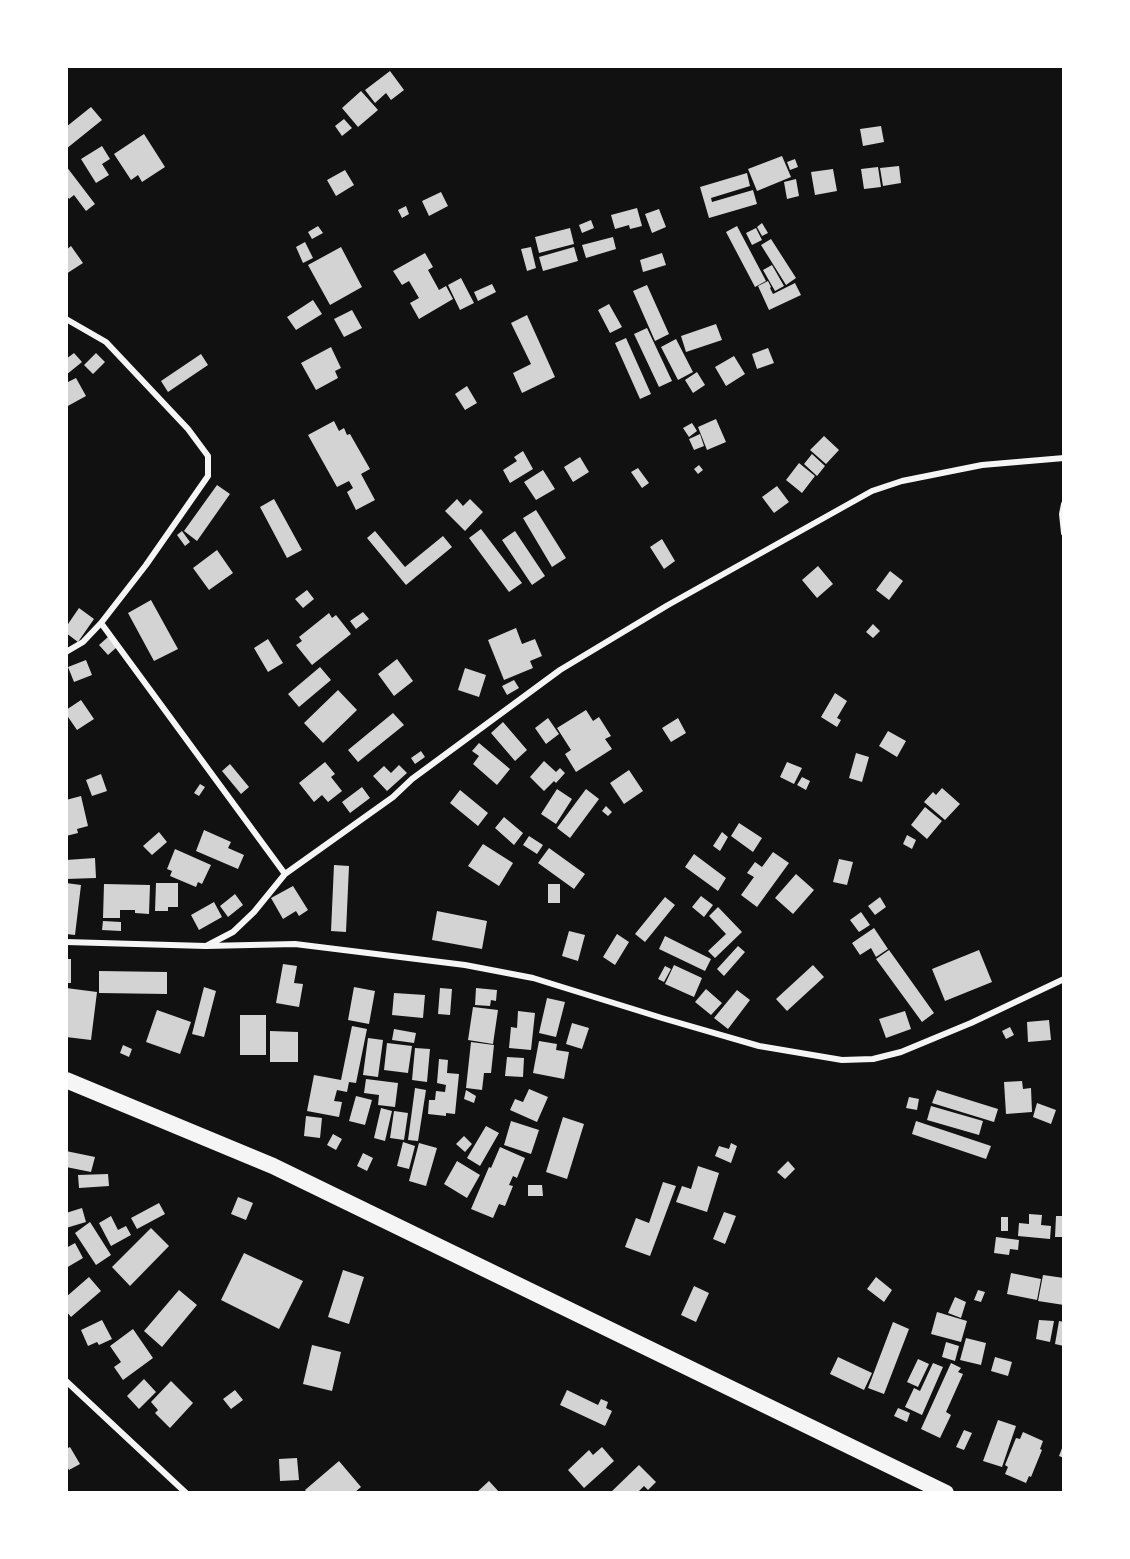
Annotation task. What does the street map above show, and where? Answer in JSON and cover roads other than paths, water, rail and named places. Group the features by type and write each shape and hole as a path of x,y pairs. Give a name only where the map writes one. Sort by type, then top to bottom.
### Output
{"highway":[{"path":"66,1080 273,1166 946,1493"}],"street":[{"path":"66,319 106,342 188,429 208,456 208,476 146,565 101,623 82,642 66,651"},
{"path":"206,946 233,932 254,912 285,874 393,797 412,779 560,670 668,605 872,491 902,481 982,465 1064,458"},
{"path":"1064,504 1062,514 1064,533"},
{"path":"101,623 285,874"},
{"path":"66,942 206,946 296,944 465,965 533,978 759,1046 842,1060 873,1059 901,1052 1064,979"},
{"path":"66,1381 186,1493"}]}
